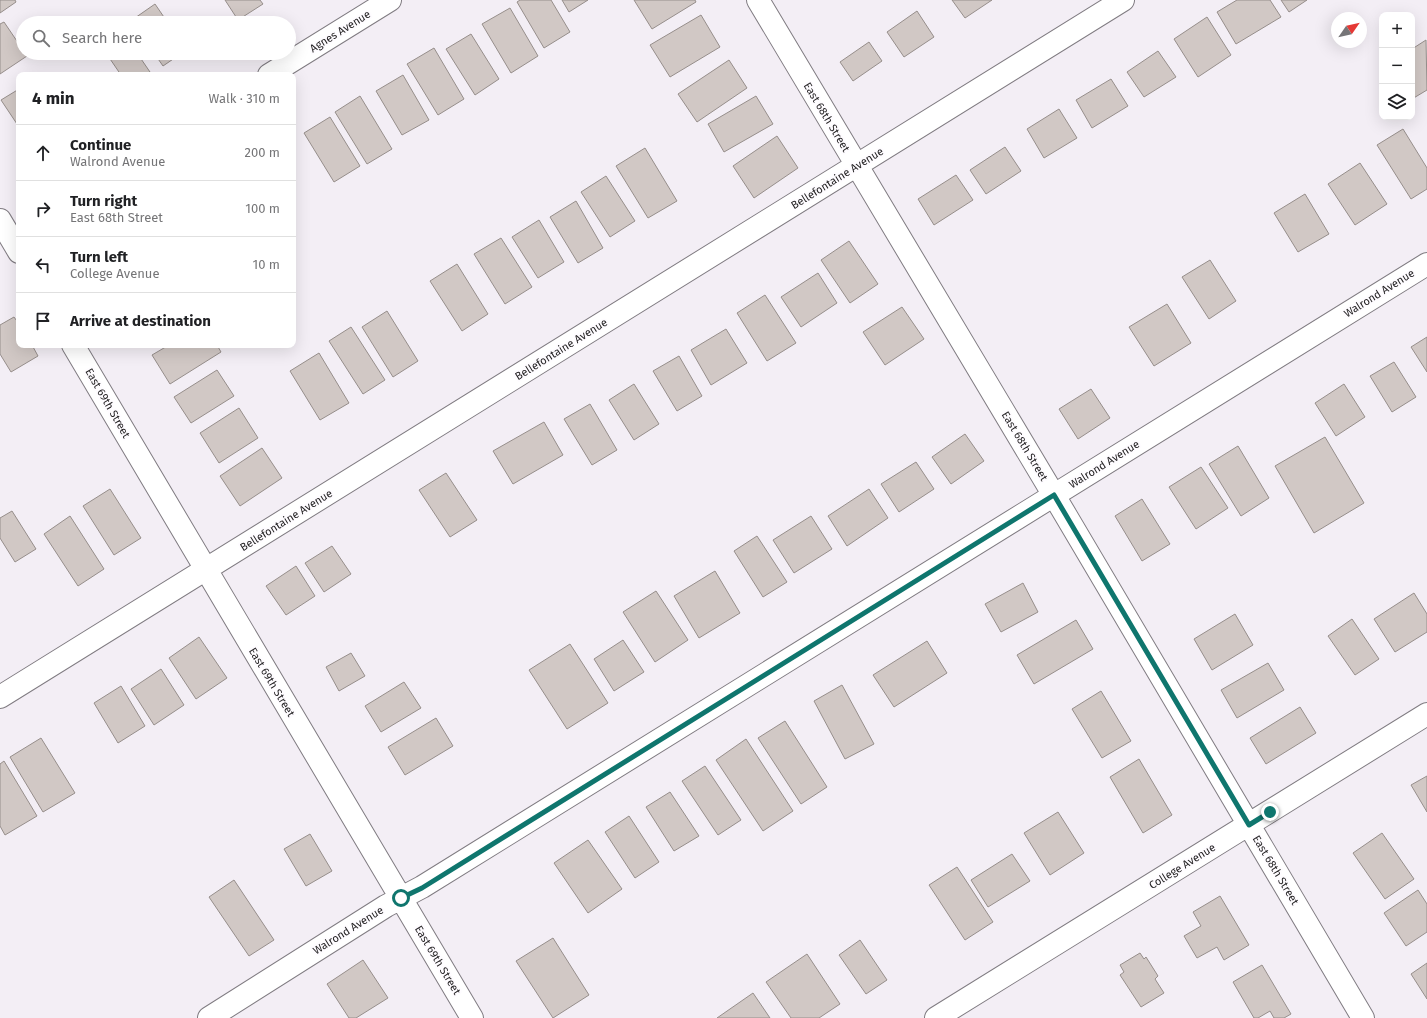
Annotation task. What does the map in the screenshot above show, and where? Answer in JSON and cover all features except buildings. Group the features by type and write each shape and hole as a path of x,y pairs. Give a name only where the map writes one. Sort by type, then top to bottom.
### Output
{"street":[{"name":"Agnes Avenue","path":"296,58 390,0"},
{"name":"East 68th Street","path":"758,0 1054,495 1363,1018"},
{"name":"Bellefontaine Avenue","path":"0,697 1123,0"},
{"name":"Agnes Avenue","path":"274,72 293,60"},
{"name":"Walrond Avenue","path":"209,1018 386,906 422,888 1427,264"},
{"name":"East 69th Street","path":"76,348 472,1018"},
{"name":"College Avenue","path":"936,1018 1427,714"}],"route":[{"path":"401,898 422,888 1054,495 1249,825 1270,812"}]}
